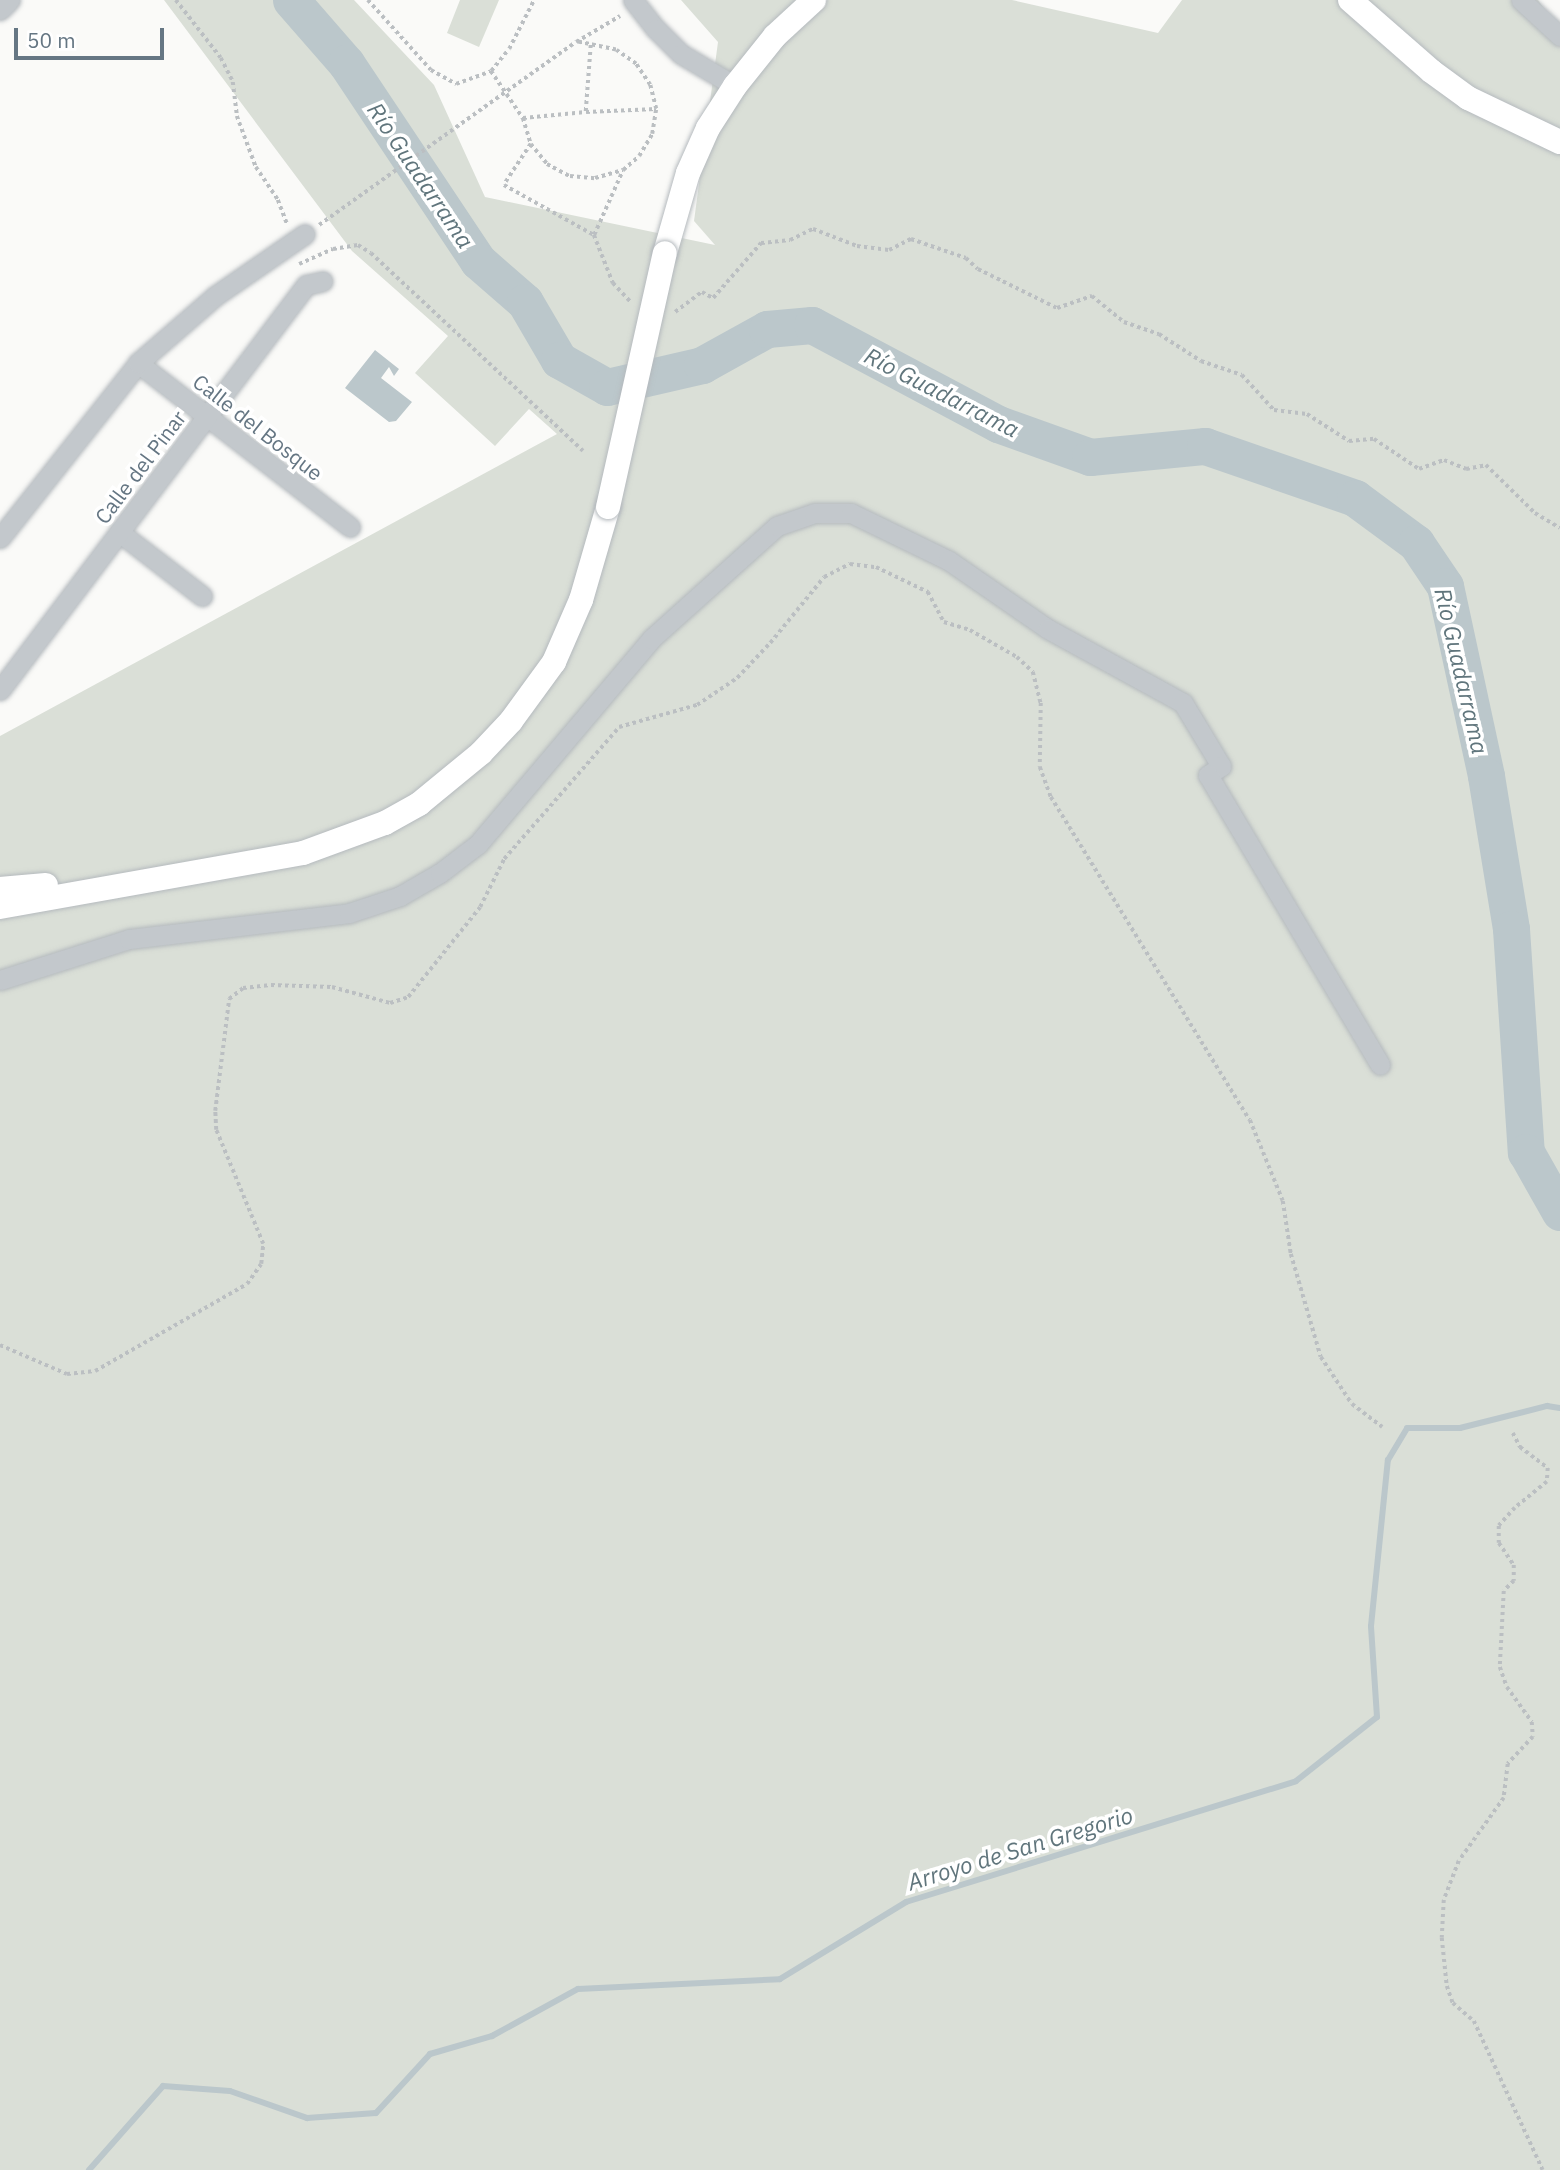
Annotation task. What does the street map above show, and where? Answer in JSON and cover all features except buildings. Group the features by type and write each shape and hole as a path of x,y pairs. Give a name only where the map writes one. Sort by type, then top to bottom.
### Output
{"main road":[{"path":"0,907 303,853 385,823 419,804 481,753 511,721 554,662 581,600 608,507 666,253 688,173 708,128 735,86 775,36 814,0"},
{"path":"1350,0 1431,71 1468,98 1560,142"},
{"path":"0,889 197,872"}],"street":[{"path":"0,10 10,0"},
{"path":"1521,0 1560,36"},
{"path":"635,2 681,54 735,86"},
{"path":"0,538 138,363 215,296 298,238"},
{"name":"Calle del Pinar","path":"0,690 306,285 323,281"},
{"name":"Calle del Bosque","path":"138,363 350,527"},
{"path":"0,980 129,939 349,913 400,895 440,873 478,844 651,639 777,526 814,513 851,513 948,560 1048,629 1183,703 1221,766 1208,775 1380,1065"},
{"path":"119,532 202,596"}],"path":[{"path":"176,0 221,58 233,82 237,116 256,167 298,238 635,2"},
{"path":"368,0 431,70 456,84 491,71 509,49 534,0"},
{"path":"576,42 615,50 636,64 650,85 656,109 652,134 639,156 623,170 594,235"},
{"path":"586,112 591,45"},
{"path":"491,71 523,117 531,144 547,164 569,176 595,178 623,170"},
{"path":"523,117 656,109"},
{"path":"531,144 504,185 594,235 613,283 635,306"},
{"path":"673,313 702,292 713,298 761,243 790,240 813,229 857,246 890,250 911,239 966,258 978,269 1057,309 1092,296 1124,322 1159,334 1201,361 1242,376 1274,410 1307,414 1349,441 1374,439 1419,468 1444,460 1466,469 1486,466 1535,513 1560,528"},
{"path":"298,265 333,249 358,245 371,253 583,451"},
{"path":"0,1345 67,1374 96,1371 247,1284 261,1264 262,1244 216,1130 215,1111 229,999 243,988 271,985 332,987 390,1003 408,997 480,908 504,859 619,727 697,705 737,678 770,643 824,577 850,564 876,567 928,592 944,622 970,630 1017,657 1033,672 1041,703 1040,767 1051,797 1250,1120 1283,1200 1291,1254 1321,1357 1352,1404 1382,1427"},
{"path":"1513,1433 1520,1447 1548,1468 1547,1482 1515,1508 1499,1526 1499,1543 1514,1565 1514,1581 1504,1591 1500,1667 1507,1687 1532,1722 1533,1737 1508,1764 1504,1798 1460,1861 1444,1900 1442,1938 1447,1986 1453,2003 1474,2021 1543,2170"}],"shaded area":[{"path":"164,0 354,0 434,85 485,197 715,245 694,221 718,42 681,0 1012,0 1158,33 1182,0 1538,0 1560,32 1560,2170 0,2170 0,736 557,434 529,409 495,446 415,373 448,336 352,251"},
{"path":"460,0 499,0 479,47 447,33"},
{"path":"375,350 399,369 394,376 389,367 381,378 412,402 396,421 389,422 345,388"}],"waterway":[{"name":"Río Guadarrama","path":"291,0 346,63 478,261 525,302 559,360 607,387 702,365 767,329 812,325 998,424 1090,457 1205,446 1355,498 1416,543 1445,586 1486,776 1511,929 1526,1152 1560,1212"},
{"name":"Arroyo de San Gregorio","path":"89,2170 163,2086 230,2091 307,2118 376,2113 430,2054 492,2036 578,1989 780,1979 906,1902 1296,1781 1377,1717 1371,1626 1388,1460 1407,1428 1460,1428 1547,1406 1560,1408"}]}
